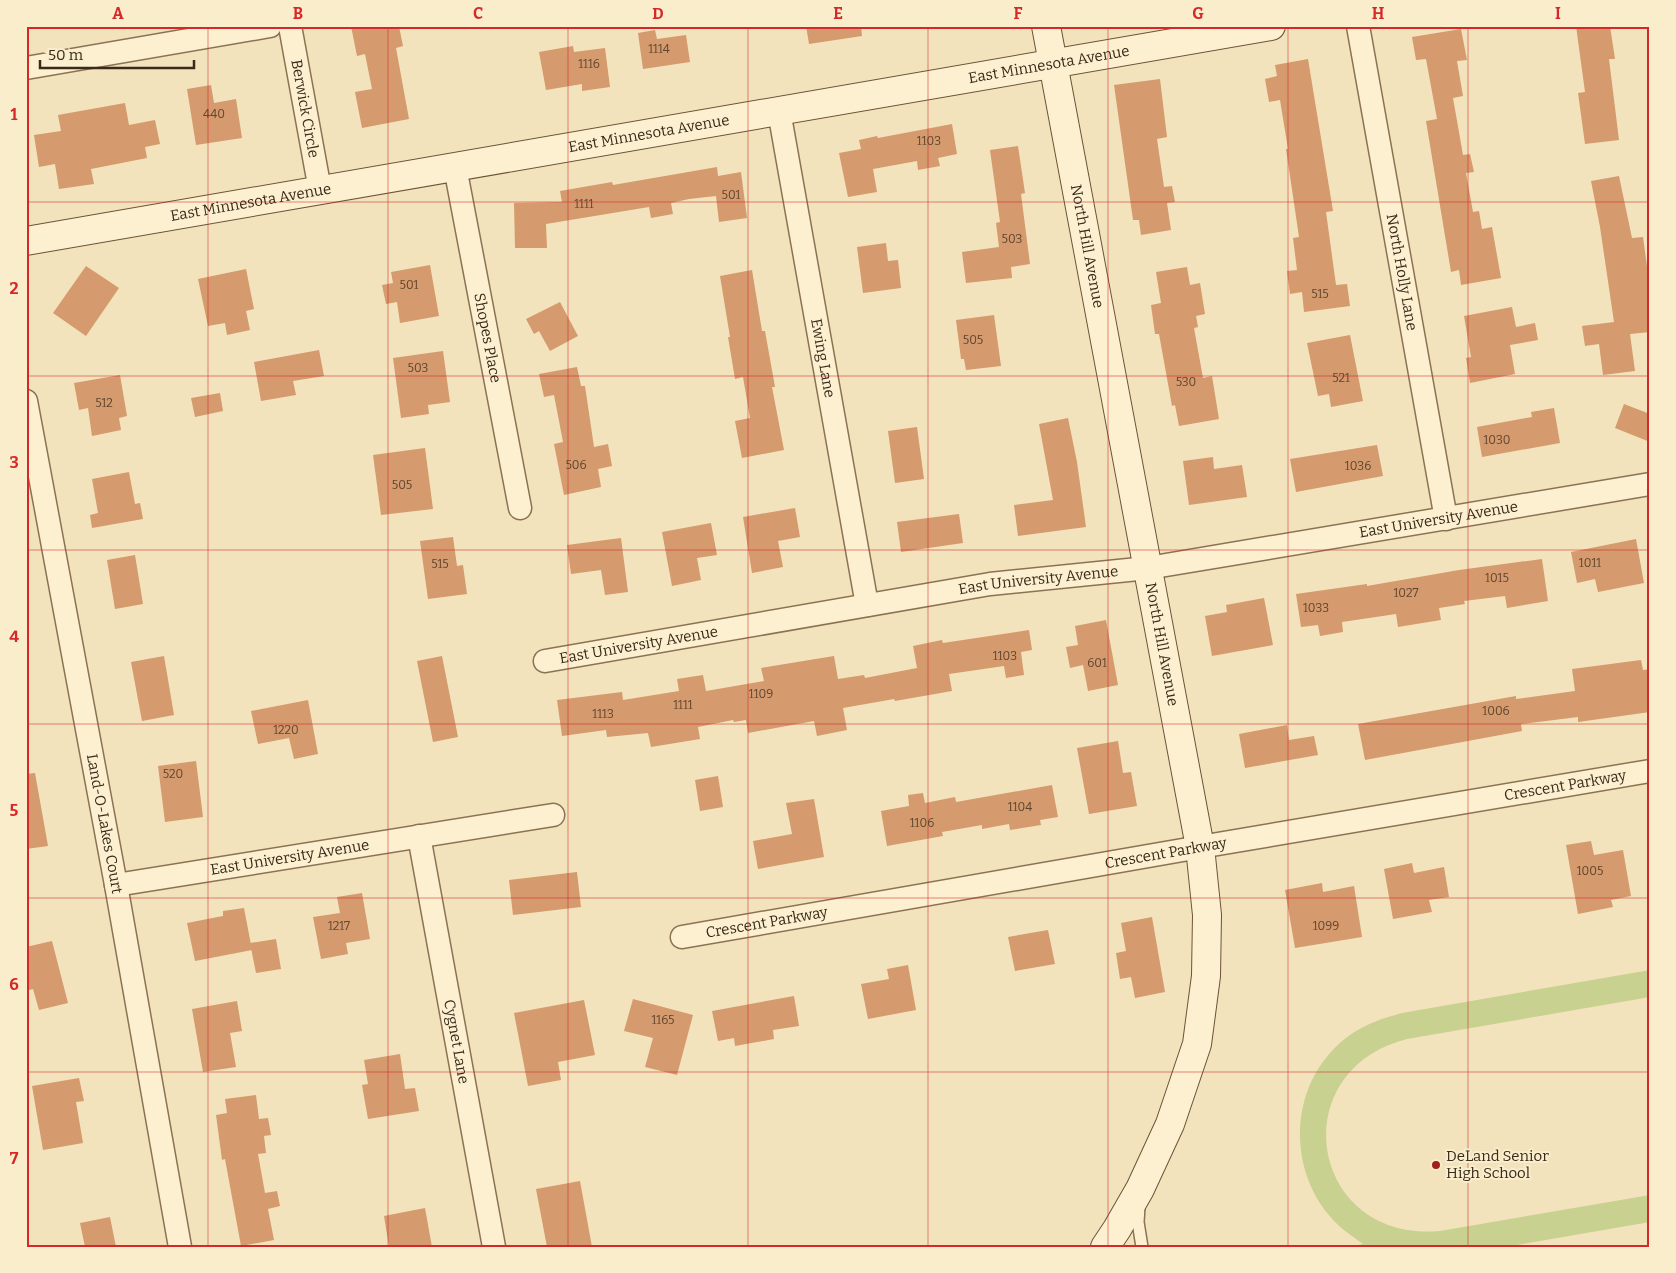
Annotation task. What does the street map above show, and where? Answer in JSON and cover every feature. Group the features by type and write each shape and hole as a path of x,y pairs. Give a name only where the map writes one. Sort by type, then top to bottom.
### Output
{"street":[{"path":"26,68 270,26"},
{"name":"Berwick Circle","path":"290,26 320,190"},
{"name":"North Hill Avenue","path":"1046,26 1200,847 1207,915 1206,976 1197,1044 1170,1124 1140,1189 1118,1229 1105,1247"},
{"name":"East Minnesota Avenue","path":"26,241 1271,26"},
{"name":"North Holly Lane","path":"1358,26 1446,519"},
{"name":"Ewing Lane","path":"779,111 867,605"},
{"name":"Shopes Place","path":"455,167 520,508"},
{"name":"Land-O-Lakes Court","path":"26,401 116,885 180,1247"},
{"name":"East University Avenue","path":"545,661 990,584 1148,568 1650,484"},
{"name":"Crescent Parkway","path":"682,937 1650,771"},
{"name":"East University Avenue","path":"116,885 553,815"},
{"name":"Cygnet Lane","path":"419,836 494,1247"}],"lane":[{"path":"1140,1189 1138,1222 1142,1247"}],"green space":[{"path":"1650,970 1650,997 1407,1039 1367,1057 1341,1084 1328,1117 1328,1152 1339,1184 1362,1211 1396,1228 1440,1231 1650,1195 1650,1222 1505,1247 1351,1247 1363,1244 1336,1223 1319,1202 1308,1178 1301,1152 1300,1126 1305,1100 1314,1076 1329,1054 1350,1035 1362,1028 1381,1019 1402,1013"}],"building":[{"path":"351,26 399,26 403,46 396,48 409,119 362,128 355,92 372,89 365,54 357,56"},
{"path":"806,26 861,26 862,36 809,44"},
{"path":"1576,26 1610,26 1615,59 1609,59 1619,140 1585,144 1578,93 1585,92"},
{"path":"1461,29 1467,60 1457,61 1463,96 1453,98 1463,155 1470,154 1474,172 1466,173 1473,212 1479,211 1482,229 1492,227 1501,278 1461,285 1459,270 1451,272 1426,121 1437,119 1426,59 1416,60 1412,37"},
{"path":"655,30 657,39 686,35 690,62 643,69 638,33"},
{"path":"573,46 574,52 605,48 610,87 582,91 582,84 546,90 539,52"},
{"path":"1308,59 1333,211 1326,212 1336,285 1347,284 1350,306 1304,312 1302,292 1290,294 1287,271 1297,270 1293,238 1299,237 1280,100 1269,102 1265,79 1277,76 1275,65"},
{"path":"1160,79 1167,137 1157,139 1164,187 1172,186 1175,202 1167,203 1171,230 1141,235 1139,220 1133,220 1114,85"},
{"path":"211,85 214,103 236,99 242,138 196,145 187,89"},
{"path":"125,103 129,125 155,120 160,144 145,147 147,158 91,169 94,184 59,189 55,164 39,167 34,135 61,131 58,115"},
{"path":"952,124 957,154 938,158 940,166 918,170 917,161 873,169 877,192 848,197 839,153 861,149 859,140"},
{"path":"1018,146 1025,193 1021,194 1030,264 1011,267 1012,278 966,283 962,252 999,247 996,223 1000,222 990,150"},
{"path":"717,167 718,176 741,172 747,218 719,222 716,196 689,199 671,203 673,214 651,218 649,207 546,224 547,248 515,248 514,203 562,202 560,191 612,182 613,185"},
{"path":"1619,176 1632,238 1643,237 1650,288 1650,332 1630,334 1635,371 1603,375 1599,344 1585,346 1582,326 1614,322 1591,181"},
{"path":"886,243 888,261 898,260 901,288 863,293 857,247"},
{"path":"430,265 439,316 400,323 397,302 386,304 382,285 393,283 391,272"},
{"path":"86,266 119,288 86,336 53,313"},
{"path":"1187,267 1190,285 1200,283 1205,314 1196,316 1198,327 1194,328 1203,378 1212,376 1219,419 1179,426 1175,405 1172,406 1159,334 1155,334 1151,305 1161,303 1156,272"},
{"path":"246,269 254,309 246,311 250,330 227,335 225,323 208,326 198,279"},
{"path":"752,270 762,331 765,331 775,387 772,387 784,450 742,458 735,421 750,418 743,377 735,379 720,276"},
{"path":"560,302 578,336 550,351 539,331 534,334 526,319"},
{"path":"1512,307 1516,327 1535,323 1538,340 1510,345 1515,374 1470,383 1466,358 1471,357 1464,316"},
{"path":"994,315 1001,366 966,370 964,359 961,359 956,320"},
{"path":"1350,335 1363,401 1331,407 1329,394 1318,396 1307,343"},
{"path":"319,350 324,376 293,381 296,395 261,401 254,362"},
{"path":"443,351 450,402 428,405 429,414 401,418 393,358"},
{"path":"577,367 581,386 585,386 594,447 608,444 612,466 598,469 601,487 564,495 554,444 563,442 554,395 544,397 539,374"},
{"path":"120,375 127,416 119,418 121,430 92,436 88,408 79,410 74,383"},
{"path":"220,393 223,411 195,417 191,398"},
{"path":"1624,404 1650,414 1650,442 1615,428"},
{"path":"1554,408 1560,443 1482,457 1477,427 1532,417 1531,412"},
{"path":"1068,418 1077,462 1086,527 1018,536 1014,505 1053,500 1039,424"},
{"path":"917,427 924,479 895,483 888,431"},
{"path":"1377,445 1383,476 1296,492 1290,459"},
{"path":"425,448 433,509 381,515 373,455"},
{"path":"1213,457 1214,469 1242,465 1247,497 1189,505 1183,461"},
{"path":"129,472 135,504 140,503 143,519 92,528 90,515 98,513 92,479"},
{"path":"795,508 800,537 778,541 783,567 752,573 743,517"},
{"path":"959,514 963,543 901,552 897,522"},
{"path":"711,523 717,555 697,558 701,580 672,586 662,532"},
{"path":"453,537 457,566 463,565 467,594 428,599 420,541"},
{"path":"621,538 628,592 605,595 601,570 571,574 567,545"},
{"path":"1636,539 1644,583 1598,592 1595,579 1577,583 1571,552"},
{"path":"135,555 143,604 115,609 107,560"},
{"path":"1542,559 1548,601 1507,608 1505,596 1464,601 1465,604 1439,608 1441,620 1398,627 1396,614 1342,622 1343,632 1320,636 1318,625 1301,627 1296,594 1367,584 1367,586 1459,570"},
{"path":"1264,598 1273,645 1212,656 1205,616 1227,612 1226,605"},
{"path":"1106,620 1118,685 1088,691 1083,665 1070,668 1066,647 1078,645 1075,626"},
{"path":"1029,630 1032,650 1021,652 1024,675 1006,678 1004,666 949,674 952,691 843,708 847,730 817,736 814,721 748,733 746,720 734,722 733,720 698,727 700,739 651,747 648,733 607,737 606,730 562,736 557,700 622,692 623,700 679,691 677,679 703,675 706,691 764,681 761,668 834,656 838,679 864,675 865,678 917,668 913,646 942,640 943,643"},
{"path":"164,656 174,715 142,721 131,662"},
{"path":"442,656 458,737 433,742 417,661"},
{"path":"1641,660 1643,670 1650,669 1650,712 1578,722 1578,717 1521,724 1522,731 1365,760 1358,724 1516,696 1516,699 1575,691 1572,669"},
{"path":"308,700 318,754 294,759 289,738 258,744 251,711"},
{"path":"1287,725 1289,740 1314,736 1318,755 1245,768 1239,734"},
{"path":"1118,741 1123,773 1131,772 1137,806 1089,814 1077,748"},
{"path":"196,761 203,817 165,822 158,766"},
{"path":"35,773 48,846 26,849 26,774"},
{"path":"718,776 723,807 700,811 695,780"},
{"path":"1052,785 1058,817 1040,820 1041,825 1010,830 1009,824 982,829 982,825 942,832 943,836 887,846 881,811 909,806 908,795 923,793 925,803 955,797 956,802"},
{"path":"814,799 824,857 758,869 753,841 792,834 786,803"},
{"path":"1591,841 1594,855 1623,850 1631,896 1611,900 1613,907 1578,914 1566,845"},
{"path":"1412,863 1414,873 1444,867 1449,897 1429,900 1432,912 1393,919 1384,869"},
{"path":"577,872 581,907 513,915 509,880"},
{"path":"1322,883 1323,892 1354,886 1362,937 1295,948 1285,890"},
{"path":"362,893 370,939 346,943 348,954 321,959 313,917 340,913 337,897"},
{"path":"244,908 252,950 195,961 187,923 223,916 223,911"},
{"path":"1152,917 1165,992 1135,998 1131,977 1120,979 1116,953 1126,951 1121,923"},
{"path":"1048,930 1055,964 1015,971 1008,937"},
{"path":"276,939 281,969 256,973 250,943"},
{"path":"52,941 68,1003 39,1010 33,989 26,991 26,947"},
{"path":"908,965 916,1010 868,1019 861,984 889,979 887,969"},
{"path":"794,996 799,1026 773,1030 774,1039 735,1046 734,1038 718,1041 712,1011"},
{"path":"633,999 693,1015 677,1075 645,1067 653,1038 624,1031"},
{"path":"584,1000 595,1055 558,1062 561,1080 528,1086 514,1013"},
{"path":"237,1001 242,1031 230,1033 236,1067 203,1072 192,1009"},
{"path":"400,1054 405,1089 415,1088 419,1111 368,1119 362,1085 368,1084 364,1060"},
{"path":"79,1078 84,1101 76,1102 83,1143 43,1150 32,1086"},
{"path":"256,1095 259,1119 268,1118 271,1135 264,1136 266,1153 258,1154 265,1193 277,1191 280,1206 268,1209 274,1240 241,1246 225,1159 222,1160 216,1115 227,1113 225,1099"},
{"path":"580,1181 592,1247 547,1247 536,1189"},
{"path":"425,1208 432,1247 389,1247 384,1216"},
{"path":"110,1217 116,1247 85,1247 80,1223"}],"place":[{"name":"DeLand Senior High School","path":"1436,1165"}]}
